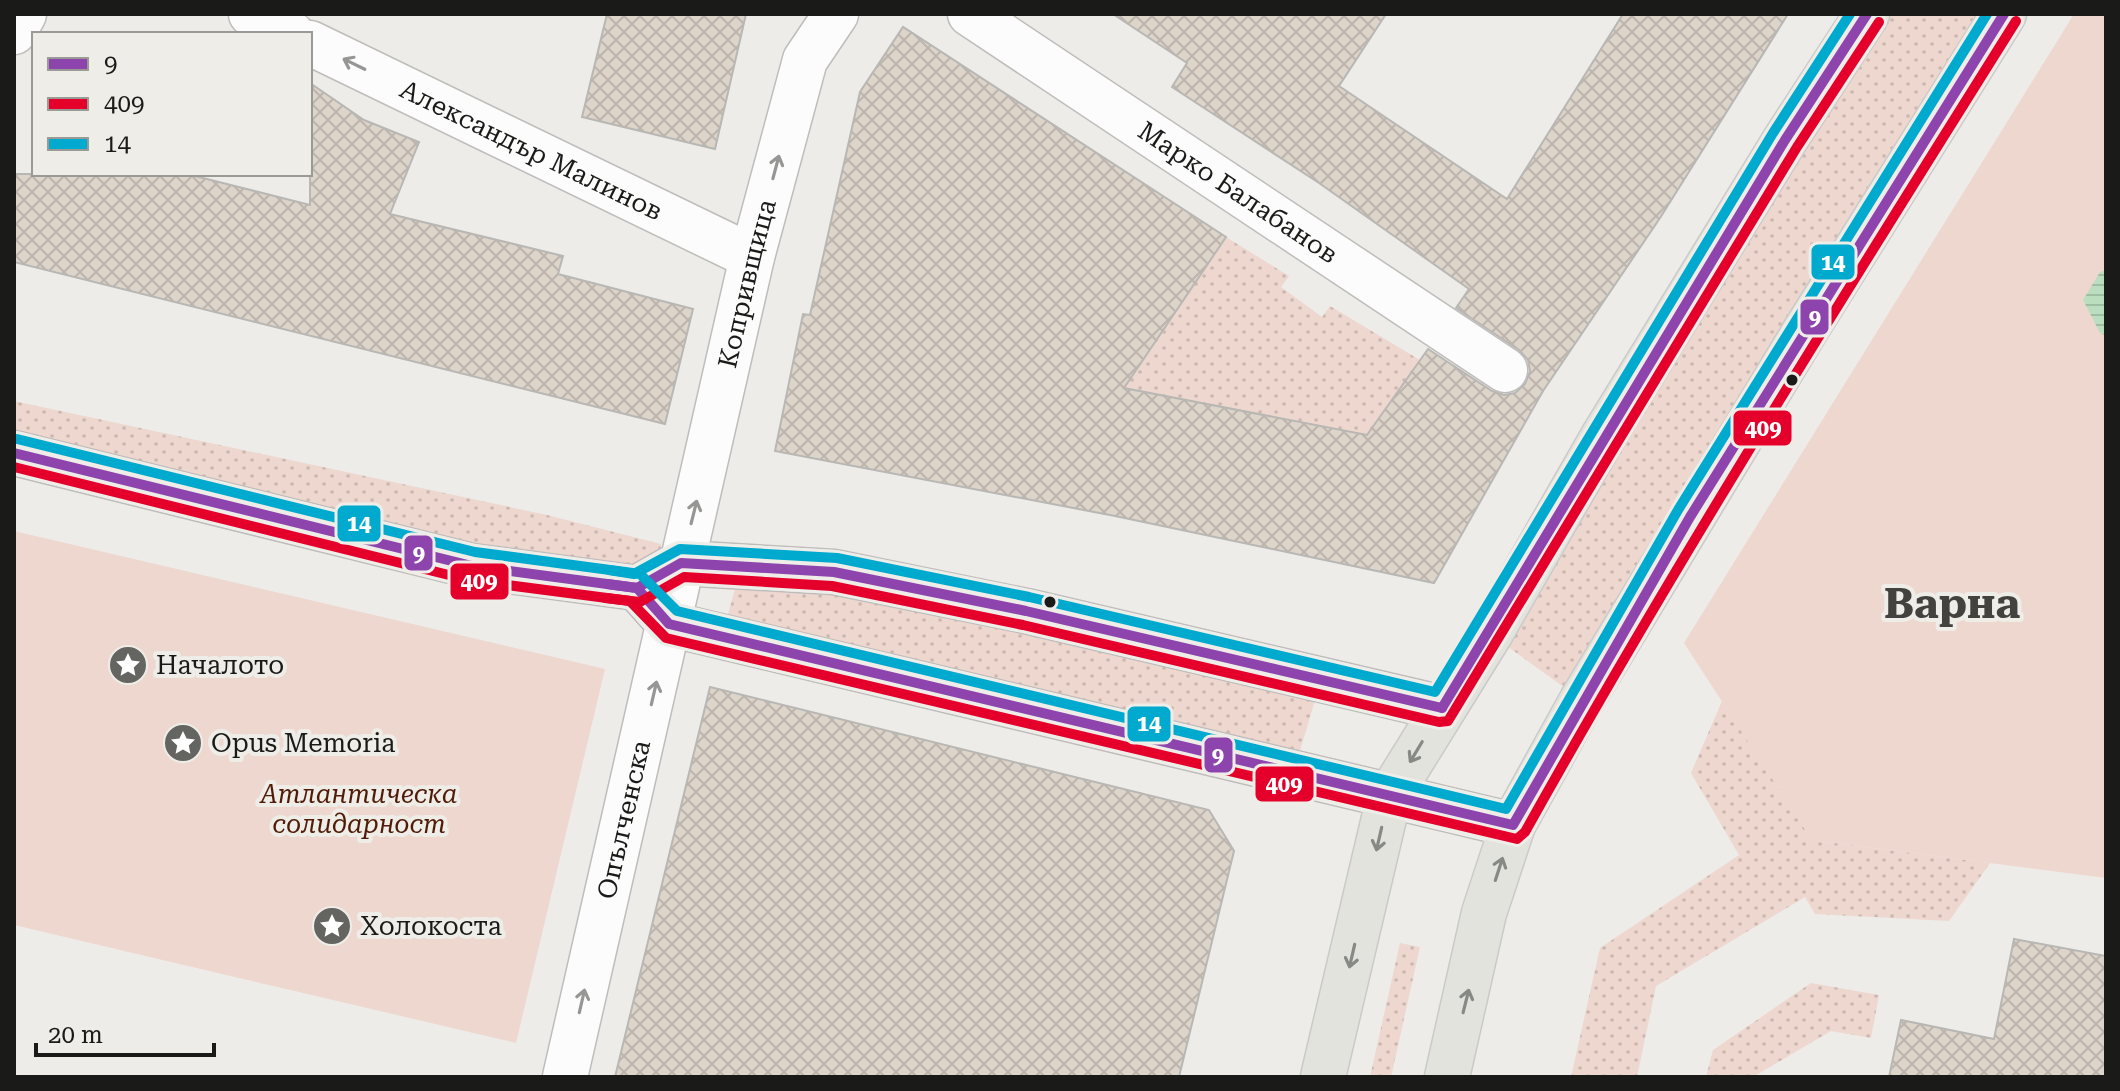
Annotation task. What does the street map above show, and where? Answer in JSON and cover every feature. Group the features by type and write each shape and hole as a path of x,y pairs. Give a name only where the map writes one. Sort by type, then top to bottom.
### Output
{"main road":[{"path":"1323,1077 1389,797 1785,140 1867,14"},
{"path":"1447,1077 1484,913 1513,825 1590,686 2004,14"},
{"path":"14,453 472,566 637,588 681,563 834,572 1026,611 1442,708"},
{"path":"637,588 669,624 1513,825"}],"street":[{"path":"14,32 24,14"},
{"path":"251,14 288,32"},
{"name":"Копривщица","path":"681,563 752,257 805,60 836,14"},
{"name":"Марко Балабанов","path":"970,14 1505,370"},
{"name":"Александър Малинов","path":"312,44 752,257"},
{"name":"Опълченска","path":"565,1077 681,563"}],"green space":[{"path":"1878,14 2007,14 1582,700 1490,634"},
{"path":"2074,14 2106,14 2106,878 1812,840 1684,643"},
{"path":"1226,237 1289,276 1281,287 1322,317 1330,306 1420,360 1358,448 1334,428 1124,388"},
{"path":"14,401 547,515 661,544 657,577 637,588 14,453"},
{"name":"Атлантическа солидарност","path":"14,531 605,669 516,1043 14,925"},
{"path":"741,567 1321,680 1294,771 722,636"},
{"path":"1722,701 1812,840 1990,863 1949,921 1815,914 1805,897 1656,986 1637,1077 1571,1077 1600,948 1739,855 1691,773"},
{"path":"1400,943 1420,947 1391,1077 1370,1077"},
{"path":"1811,983 1879,995 1871,1038 1831,1031 1753,1077 1706,1077 1713,1050"}],"shaded area":[{"path":"2106,270 2106,336 2100,333 2083,300 2100,272"}],"building":[{"path":"607,14 746,14 715,149 582,117"},
{"path":"1113,14 1386,14 1339,86 1507,199 1623,14 1788,14 1660,218 1543,391 1434,583 1115,516 775,451 803,314 810,315 860,92 903,27 1226,237 1124,388 1367,435 1428,349 1492,391 1504,395 1515,393 1525,384 1530,371 1528,360 1519,350 1456,308 1469,289 1319,183 1172,87 1187,63"},
{"path":"312,84 364,120 419,142 390,214 563,256 558,274 693,309 665,424 14,262 14,174 195,176 310,205"},
{"path":"710,687 1209,810 1234,851 1179,1077 615,1077"},
{"path":"2014,939 2106,956 2106,1077 1889,1077 1901,1020 1994,1039"}],"transit line":[{"name":"14","path":"609,570 634,574 680,549 837,558 1029,597 1435,692 1773,133 1850,14"},
{"name":"9","path":"1442,708 1785,140 1867,14"},
{"name":"14","path":"17,439 475,552 640,574 677,611 1506,809 1678,510 1987,14"},
{"name":"9","path":"14,453 472,566 637,588 669,624 1513,825 1690,517 2004,14"},
{"name":"409","path":"14,467 469,580 630,601 666,638 1517,839 1525,832 1765,424 2016,21"},
{"name":"409","path":"605,598 640,602 684,577 832,586 1023,625 1439,722 1448,721 1797,147 1879,22"},
{"name":"9","path":"607,584 637,588 681,563 834,572 1026,611 1442,708"}],"place":[{"name":"Началото","path":"128,665"},
{"name":"Opus Memoria","path":"183,743"},
{"name":"Холокоста","path":"332,926"}],"district":[{"name":"Варна","path":"1952,603"}]}
